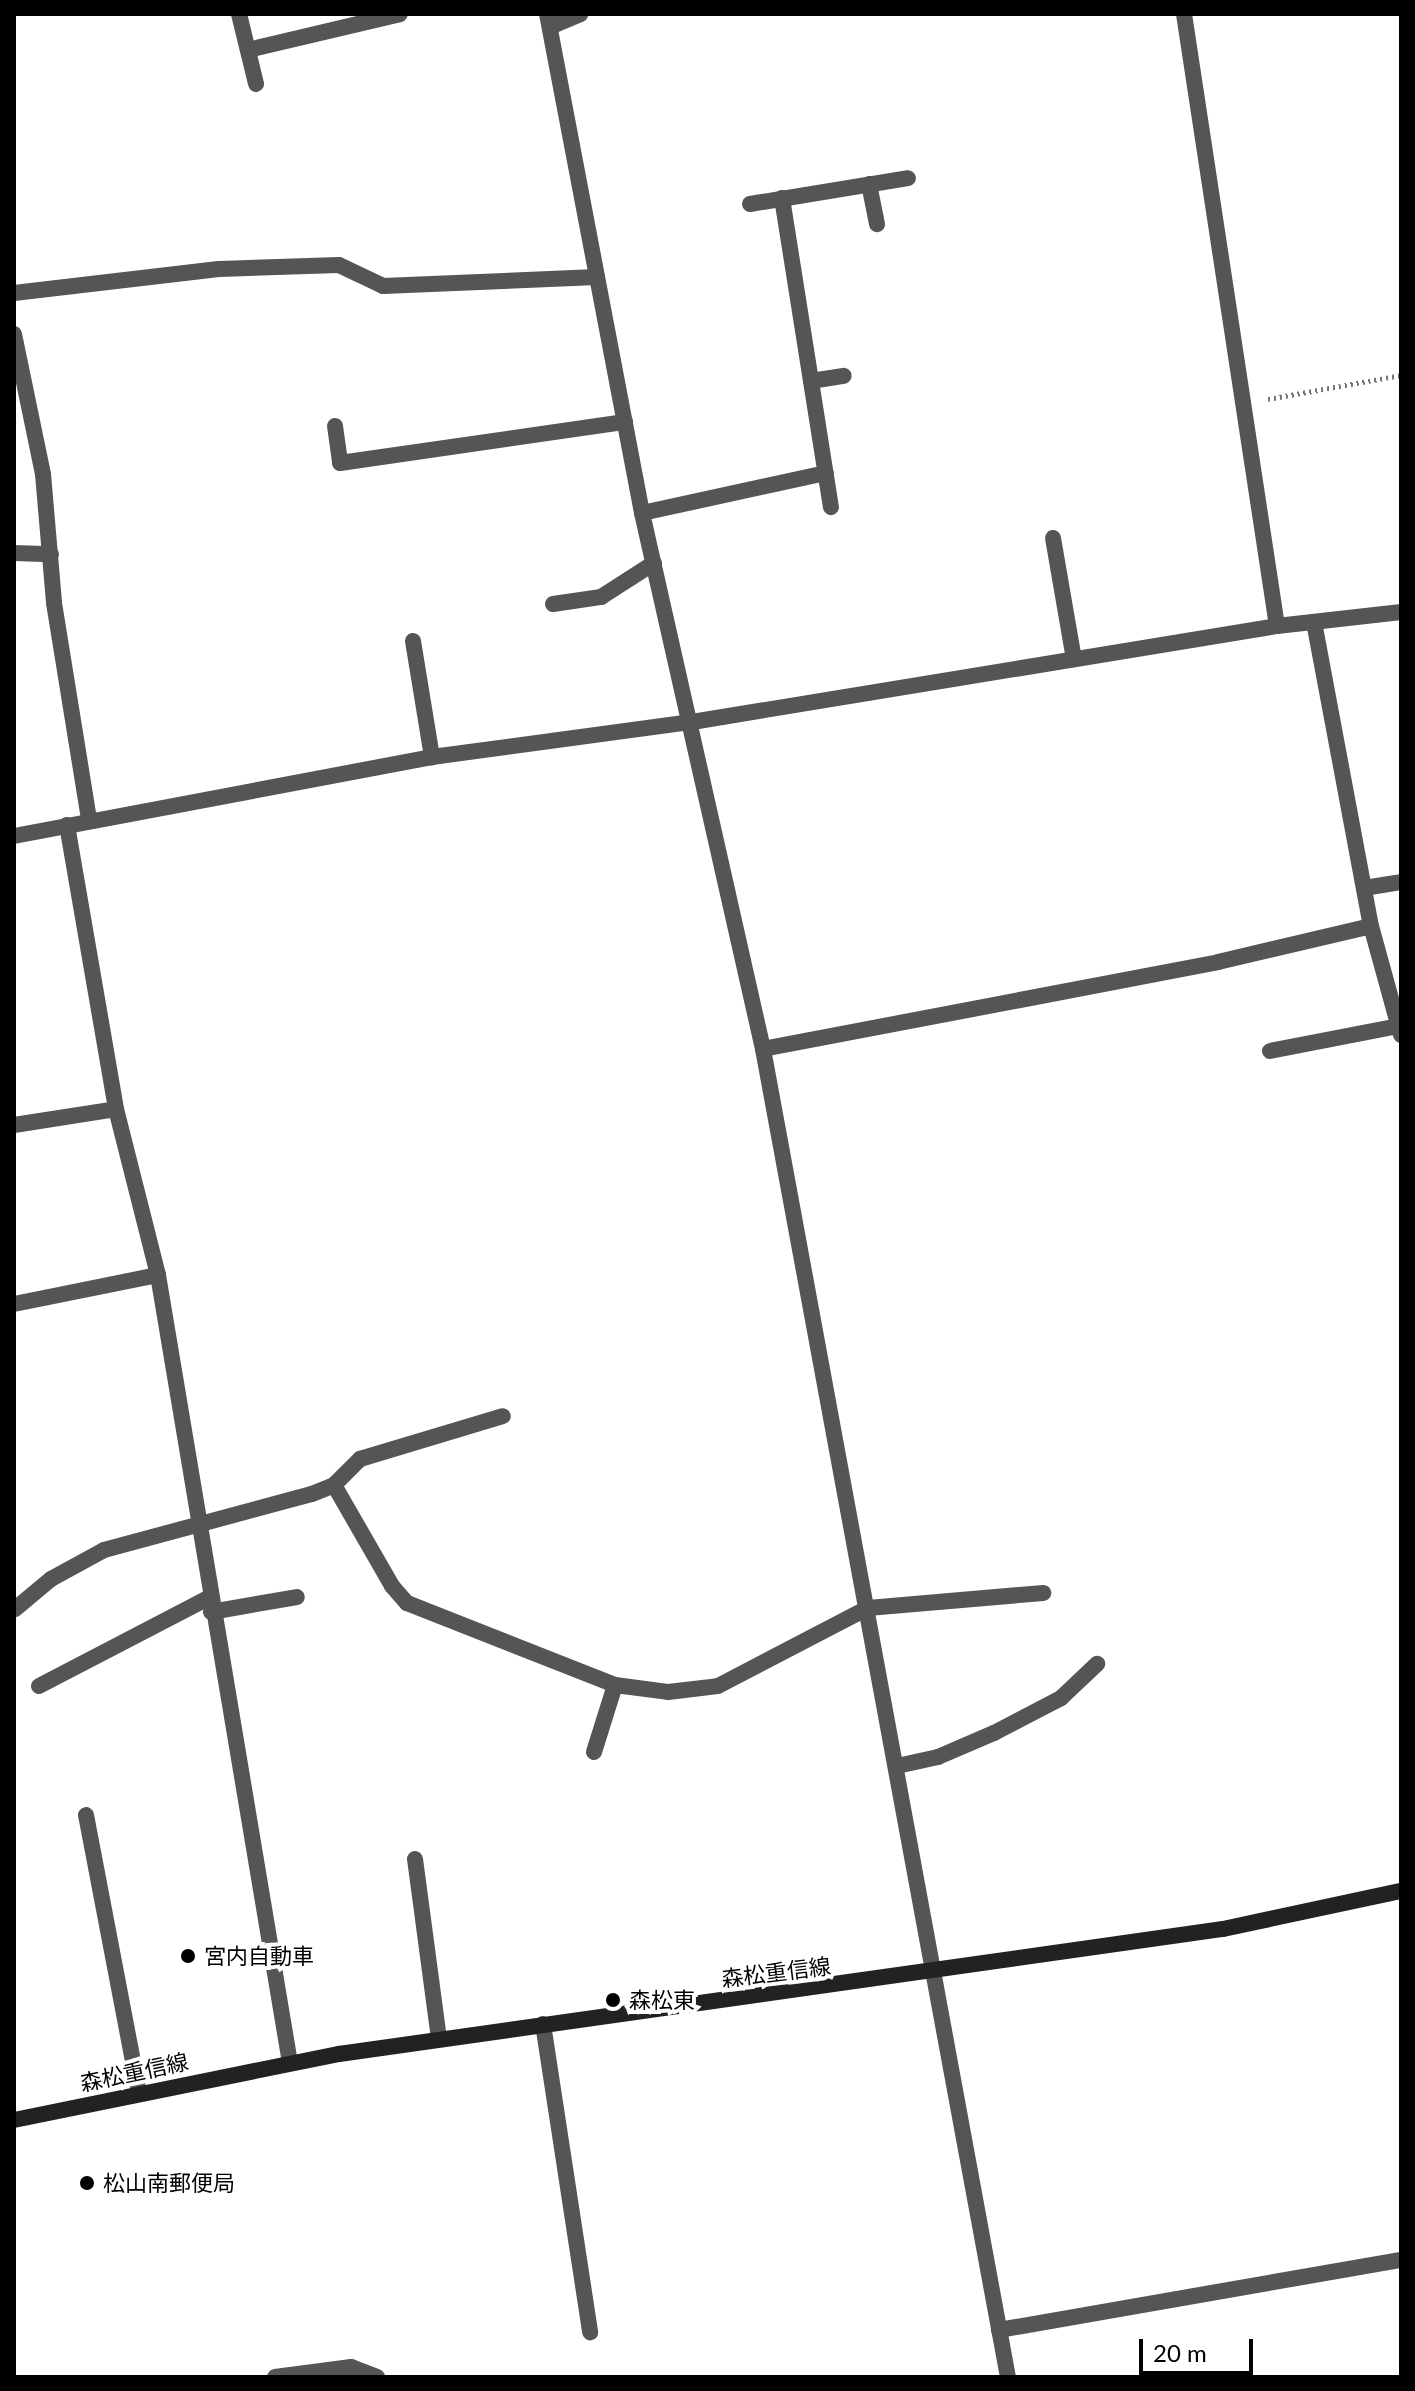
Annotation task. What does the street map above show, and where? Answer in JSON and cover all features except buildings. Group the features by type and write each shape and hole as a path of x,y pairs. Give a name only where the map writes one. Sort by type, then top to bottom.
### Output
{"main road":[{"name":"森松重信線","path":"14,2120 290,2063 543,2024 936,1973 1223,1929 1401,1891"}],"street":[{"path":"239,14 256,84"},
{"path":"248,50 400,14"},
{"path":"580,14 548,20 642,513 692,722 763,1049 936,1973 1008,2377"},
{"path":"1184,14 1277,626"},
{"path":"750,204 908,178"},
{"path":"869,184 877,224"},
{"path":"782,198 831,507"},
{"path":"14,293 219,269 339,265 383,286 597,277"},
{"path":"14,334 43,474 51,554 89,820"},
{"path":"811,381 844,376"},
{"path":"335,426 340,463 625,422"},
{"path":"642,513 826,473"},
{"path":"1053,538 1074,659"},
{"path":"14,553 51,554"},
{"path":"553,604 601,597 654,563"},
{"path":"14,836 432,757 692,722 1277,626 1401,612"},
{"path":"1270,1051 1400,1031 1371,926 1314,622"},
{"path":"413,641 432,757"},
{"path":"67,825 116,1109 158,1275 209,1605 290,2063"},
{"path":"1364,888 1401,882"},
{"path":"763,1049 1218,962 1371,926"},
{"path":"14,1125 116,1109"},
{"path":"14,1304 158,1275"},
{"path":"15,1609 51,1579 104,1550 250,1514 334,1485 360,1459 503,1416"},
{"path":"334,1485 392,1586 407,1603 615,1685 668,1692 718,1686 868,1608 1043,1593"},
{"path":"39,1686 209,1605 297,1597"},
{"path":"897,1766 938,1757 994,1733 1061,1698 1097,1664"},
{"path":"594,1752 615,1685"},
{"path":"86,1815 139,2092"},
{"path":"415,1859 439,2039"},
{"path":"543,2024 590,2332"},
{"path":"999,2330 1401,2260"},
{"path":"275,2377 351,2367 377,2377"}],"path":[{"path":"1244,404 1401,375"}],"place":[{"name":"宮内自動車","path":"188,1956"},
{"name":"森松東","path":"613,2000"},
{"name":"松山南郵便局","path":"87,2183"}]}
